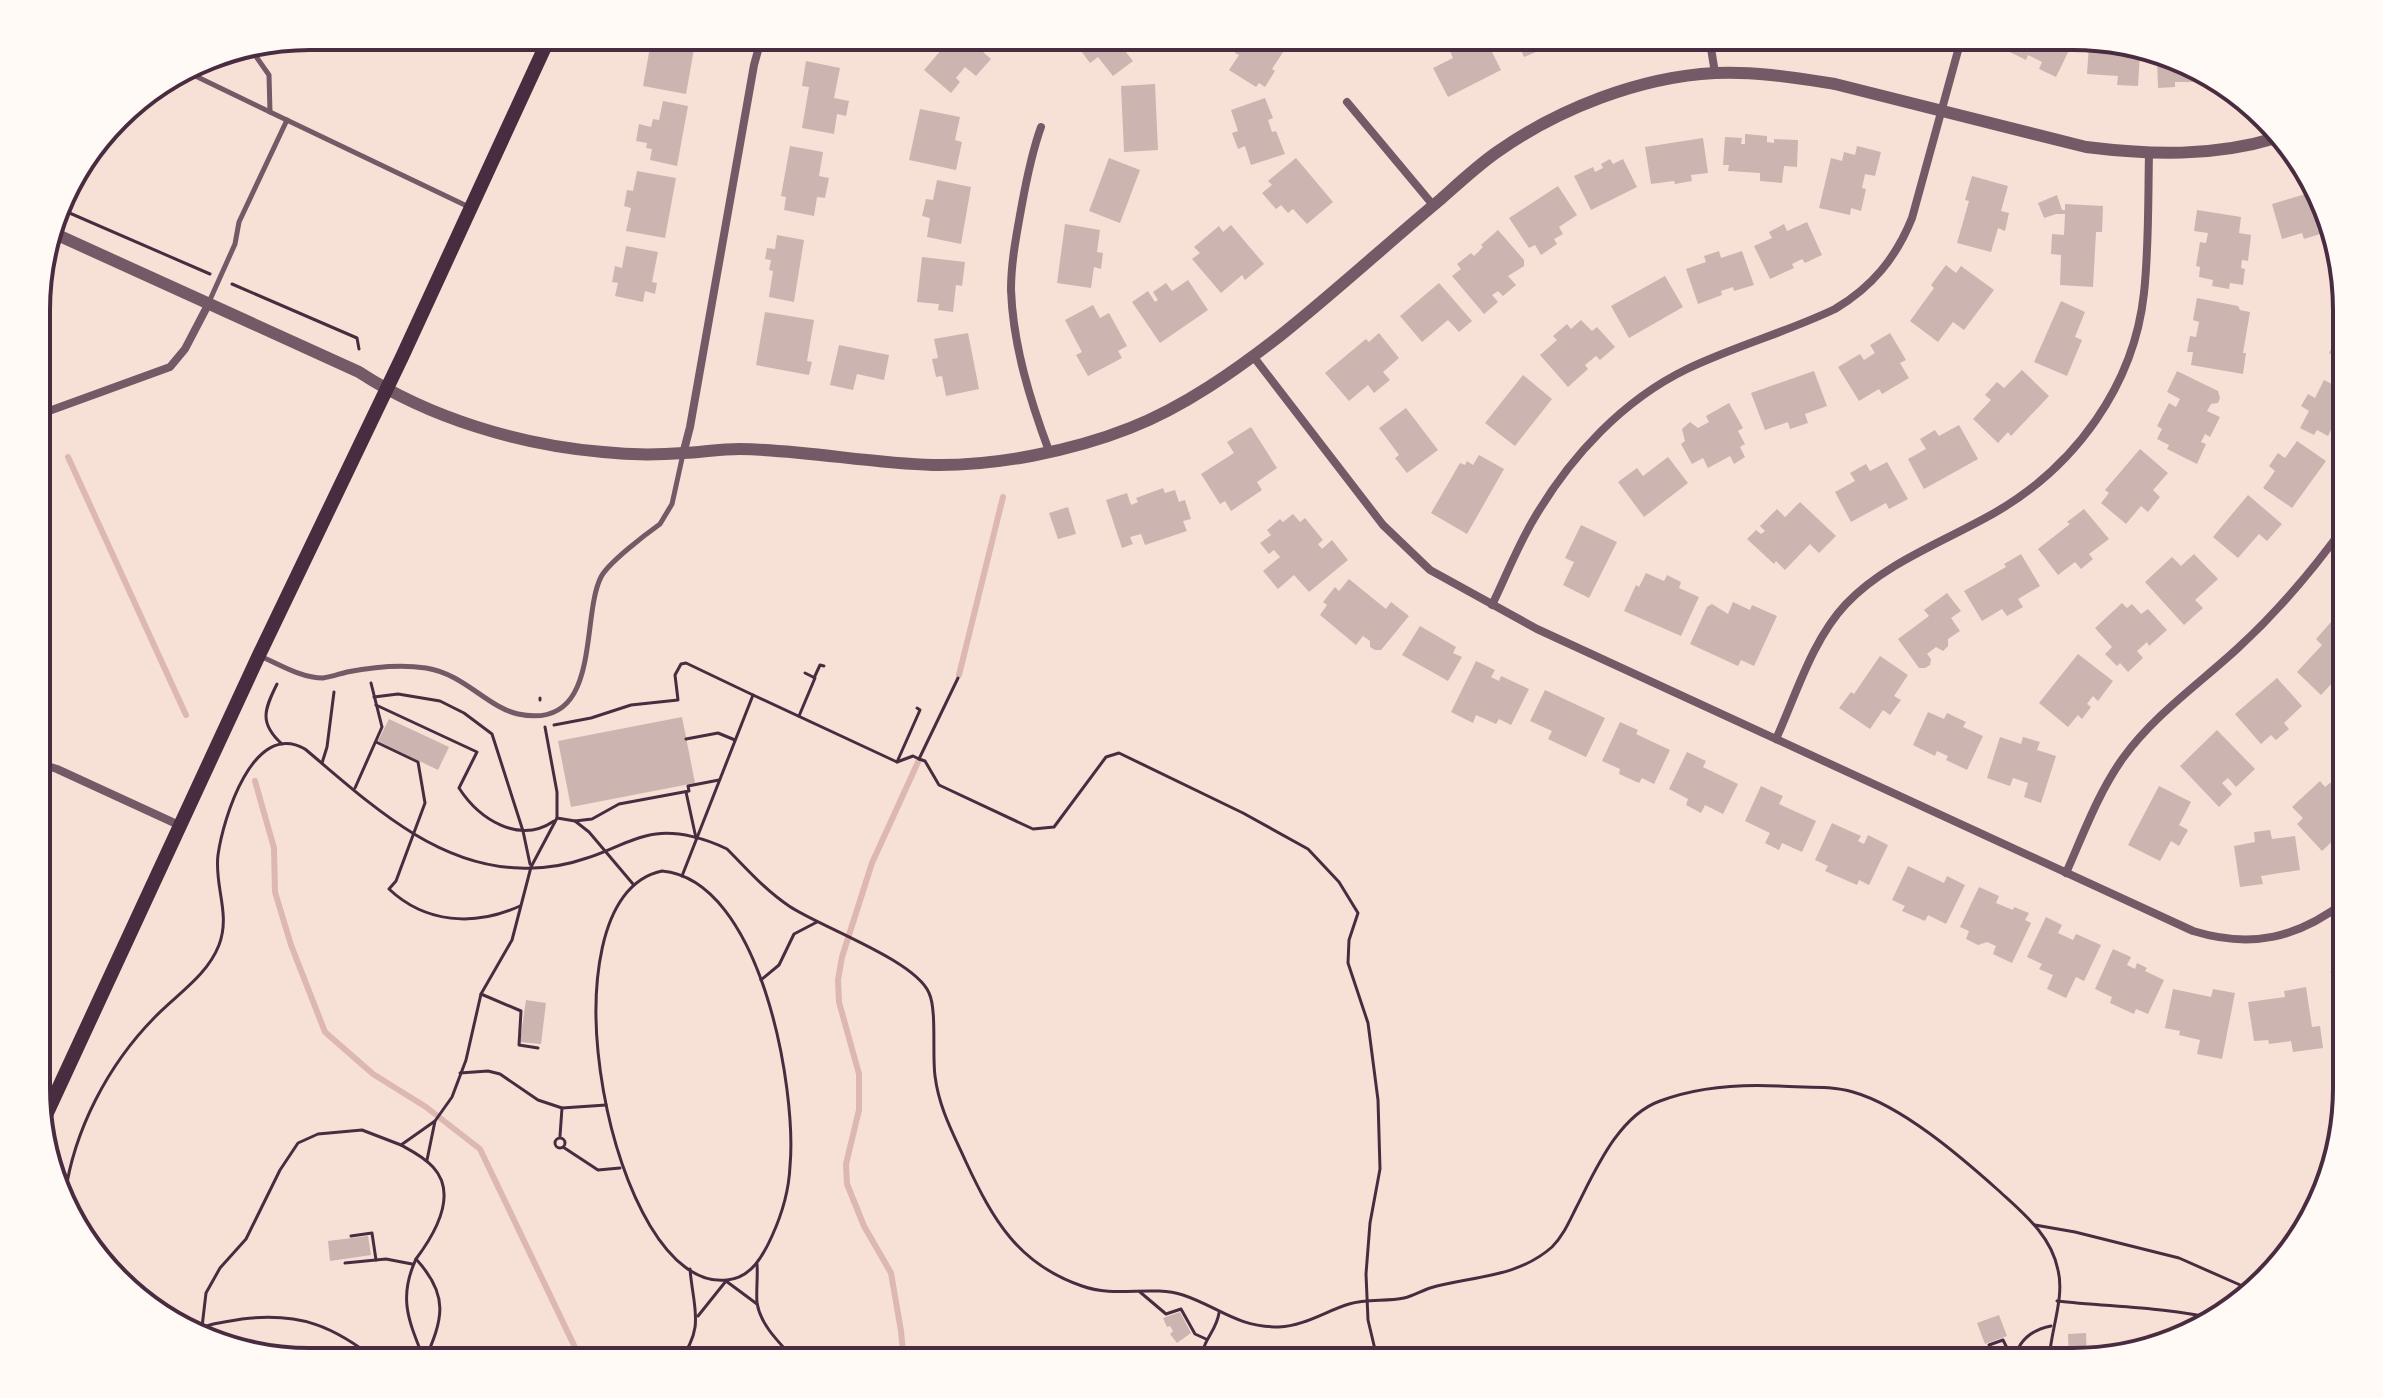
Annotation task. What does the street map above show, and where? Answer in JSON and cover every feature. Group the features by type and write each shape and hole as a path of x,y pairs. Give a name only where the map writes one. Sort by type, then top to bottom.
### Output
{"main road":[{"path":"51,1105 543,50"}],"street":[{"path":"683,454 758,50"},
{"path":"1711,50 1715,73"},
{"path":"1492,605 1533,519 1551,491 1577,456 1610,422 1650,390 1684,370 1835,309 1851,300 1878,276 1904,239 1912,218 1958,50"},
{"path":"61,237 359,372 387,390 507,435 603,453 683,454 723,449 767,449 933,465 977,464 1092,442 1136,426 1216,383 1299,320 1495,154 1536,127 1585,105 1648,84 1715,73 1824,82 2086,147 2149,153 2217,151 2269,140"},
{"path":"1347,102 1433,205"},
{"path":"1041,127 1028,168 1014,250 1011,290 1023,368 1049,451"},
{"path":"1776,739 1824,634 1845,605 1890,570 1998,511 2038,484 2067,456 2099,416 2121,376 2137,333 2144,294 2149,153"},
{"path":"50,411 170,367 185,349 209,303"},
{"path":"1253,356 1383,525 1405,548 1430,570 1537,629 2193,931 2216,938 2248,941 2276,937 2307,927 2332,910"},
{"path":"2066,873 2102,794 2122,759 2149,727 2279,608 2332,543"},
{"path":"50,767 181,826"}],"lane":[{"path":"256,56 269,75 270,112"},
{"path":"196,76 470,207"},
{"path":"209,303 235,244 239,222 287,120"},
{"path":"259,655 303,675 323,678 383,666 409,665 436,670 456,677 503,708 519,714 543,714 555,710 572,699 585,666 601,575 668,514 683,454"}],"path":[{"path":"401,1145 435,1121 452,1097 481,994 512,940 531,867 557,818 557,792 545,728 631,705 678,700 675,675 681,664 686,663 897,762 913,756 925,761 939,785 1033,829 1054,827 1106,757 1119,753 1243,813 1308,849 1339,882 1358,913 1349,940 1348,963 1368,1023 1378,1100 1380,1169 1366,1259 1368,1320 1375,1347"},
{"path":"799,716 820,665 824,666"},
{"path":"805,673 814,678"},
{"path":"919,759 958,678"},
{"path":"354,790 382,727 371,683"},
{"path":"277,684 265,720 269,731 282,744"},
{"path":"322,764 334,692"},
{"path":"374,697 398,694 440,701 464,713 492,734 523,831 531,867"},
{"path":"682,876 753,695"},
{"path":"376,705 477,752 459,788 469,804 505,827 523,831 542,829 557,818 575,821 592,819 619,804 686,792"},
{"path":"897,762 920,710 917,708"},
{"path":"686,739 718,733 735,740"},
{"path":"376,742 418,762 425,803 396,881 389,889 403,903 431,916 477,918 520,906"},
{"path":"67,1180 71,1156 108,1077 155,1017 198,976 219,946 224,908 217,857 227,821 248,769 262,753 282,744 296,744 383,814 443,850 465,857 521,869 565,864 657,834 696,838 727,849 782,901 883,956 918,979 931,997 934,1070 940,1106 978,1191 993,1217 1024,1252 1041,1267 1087,1288 1118,1293 1180,1294 1247,1323 1273,1327 1293,1326 1351,1303 1403,1298 1432,1287 1503,1273 1536,1258 1553,1246 1563,1234 1607,1153 1635,1115 1648,1105 1705,1089 1761,1085 1822,1088 1854,1092 1893,1110 1965,1160 2046,1237 2060,1273 2050,1347"},
{"path":"696,838 686,792 689,791 688,786 720,779"},
{"path":"575,821 606,851 633,884"},
{"path":"662,871 682,876 696,883 717,903 740,934 761,980 785,1067 791,1165 784,1203 771,1239 757,1264 743,1276 726,1281 712,1279 690,1269 676,1257 651,1225 622,1168 599,1062 598,969 612,916 633,884 643,877 662,871"},
{"path":"761,980 779,965 794,934 817,922"},
{"path":"481,994 521,1011 519,1045 538,1048"},
{"path":"460,1073 488,1071 500,1074 538,1100 562,1108 606,1105"},
{"path":"562,1108 560,1138 555,1144 598,1170 622,1168"},
{"path":"427,1162 435,1121"},
{"path":"202,1324 206,1293 220,1268 246,1239 280,1170 298,1143 318,1134 362,1130 401,1145 435,1168 443,1199 438,1225 416,1259 405,1291 405,1308 419,1348"},
{"path":"2035,1225 2179,1258 2242,1286"},
{"path":"351,1236 372,1233 376,1260"},
{"path":"345,1263 395,1259 413,1265"},
{"path":"416,1259 437,1288 441,1304 440,1320 429,1348"},
{"path":"757,1264 757,1305"},
{"path":"690,1269 698,1316"},
{"path":"726,1281 757,1305 783,1348"},
{"path":"688,1348 698,1316 726,1281"},
{"path":"1140,1292 1166,1314 1181,1309 1192,1330 1206,1339"},
{"path":"2057,1301 2166,1309 2198,1315"},
{"path":"1202,1347 1218,1321 1219,1313"},
{"path":"207,1326 275,1316 302,1319 337,1333 359,1348"},
{"path":"2019,1347 2038,1328 2052,1326"},
{"path":"1989,1345 2003,1340 2007,1347"}],"building":[{"path":"649,50 694,50 686,94 643,86"},
{"path":"941,50 981,50 991,59 976,76 965,67 956,78 960,82 951,93 924,70"},
{"path":"1080,50 1124,50 1133,61 1113,76 1098,57 1090,63"},
{"path":"1237,50 1284,50 1265,87 1259,83 1256,87 1229,70 1239,55 1235,53"},
{"path":"1491,50 1501,70 1448,97 1433,68 1453,58 1450,51"},
{"path":"1521,50 1541,50 1524,57"},
{"path":"2006,50 2069,50 2056,77 2039,69 2042,62 2028,55 2026,60"},
{"path":"2089,51 2140,59 2138,86 2117,85 2118,76 2087,74"},
{"path":"806,61 840,68 834,98 849,101 846,116 837,114 834,134 802,128 809,87 802,86"},
{"path":"2157,65 2197,82 2175,82 2175,87 2158,88"},
{"path":"1155,84 1158,150 1124,152 1121,86"},
{"path":"1265,98 1273,118 1268,120 1272,132 1276,131 1285,154 1251,165 1245,146 1238,149 1232,133 1238,131 1231,110"},
{"path":"663,101 688,106 677,166 650,160 652,149 646,148 647,143 636,141 639,124 651,127 653,119 659,120"},
{"path":"920,109 960,117 955,140 962,142 956,170 909,160"},
{"path":"1745,134 1767,136 1767,142 1774,143 1774,139 1798,140 1797,167 1784,166 1782,183 1760,181 1760,173 1728,171 1729,165 1723,165 1725,137 1742,138 1741,144 1745,144"},
{"path":"1703,138 1708,173 1691,175 1692,181 1651,184 1645,147"},
{"path":"790,146 823,152 819,176 829,178 825,198 817,197 814,216 784,210 786,197 781,196"},
{"path":"1857,146 1881,152 1875,176 1865,174 1862,188 1866,189 1861,211 1851,208 1850,215 1819,208 1831,158 1842,161 1844,152 1855,155"},
{"path":"1109,158 1140,170 1120,223 1089,211"},
{"path":"1296,158 1333,202 1307,224 1293,209 1288,213 1281,205 1276,209 1262,193 1272,185 1268,181"},
{"path":"1610,159 1613,164 1623,159 1637,187 1591,210 1574,176 1593,167 1595,172"},
{"path":"637,171 676,178 665,238 626,231 631,208 624,206 627,190 633,191"},
{"path":"1972,176 2008,186 2001,211 2009,213 2005,231 1998,228 1991,252 1957,243 1969,201 1965,200"},
{"path":"937,180 971,187 961,244 927,237 930,218 922,216 926,199 933,200"},
{"path":"1558,186 1577,215 1559,227 1563,234 1554,239 1557,244 1541,255 1535,245 1529,248 1509,218"},
{"path":"2305,194 2320,234 2304,239 2302,233 2282,239 2272,204"},
{"path":"2057,195 2062,210 2065,210 2065,204 2103,206 2102,232 2096,232 2093,287 2060,285 2061,255 2051,254 2052,234 2064,235 2065,214 2044,218 2038,203"},
{"path":"2197,210 2241,217 2239,233 2251,235 2248,261 2242,260 2241,268 2245,269 2243,285 2230,283 2229,289 2212,286 2213,280 2199,277 2200,267 2196,266 2200,242 2206,243 2208,233 2194,231"},
{"path":"1807,222 1822,255 1805,263 1802,259 1792,264 1794,268 1770,279 1754,246 1772,238 1769,232 1784,224 1787,231"},
{"path":"1065,224 1100,230 1097,252 1103,253 1101,269 1094,267 1091,288 1057,283"},
{"path":"1231,225 1264,264 1245,280 1242,275 1221,293 1192,259 1200,253 1194,247 1219,226 1223,232"},
{"path":"1498,230 1524,260 1524,266 1508,276 1516,285 1503,296 1498,291 1492,295 1498,302 1484,314 1452,276 1461,269 1457,264 1471,253 1474,256"},
{"path":"777,235 804,240 794,302 769,297 773,271 769,270 771,260 765,259 767,248 775,249"},
{"path":"626,246 658,252 652,282 657,283 655,294 645,291 643,302 615,296 618,283 612,282 615,266 622,268"},
{"path":"1719,251 1721,258 1742,251 1754,285 1721,291 1722,295 1698,304 1686,269 1706,262 1704,256"},
{"path":"922,257 965,262 962,286 956,285 953,312 938,310 939,304 917,302"},
{"path":"1946,265 1956,273 1961,266 1994,290 1964,330 1953,322 1938,342 1910,321"},
{"path":"1665,276 1683,307 1629,338 1611,306"},
{"path":"1188,280 1208,310 1160,343 1132,302 1148,291 1155,302 1158,300 1153,292 1166,283 1172,291"},
{"path":"1439,283 1472,321 1459,332 1448,320 1422,342 1400,316"},
{"path":"2197,298 2238,306 2240,310 2250,312 2243,374 2191,365 2193,352 2187,352 2190,336 2196,337 2199,322 2193,320"},
{"path":"2061,301 2085,312 2075,337 2082,340 2067,376 2034,362"},
{"path":"1093,305 1100,318 1109,313 1127,346 1118,351 1122,358 1088,376 1076,355 1082,352 1065,320"},
{"path":"765,312 814,320 807,361 812,362 809,375 756,365"},
{"path":"1581,320 1592,331 1597,327 1615,347 1600,360 1596,356 1585,365 1588,369 1568,387 1540,355 1557,340 1553,336 1567,324 1571,329"},
{"path":"968,333 979,389 946,396 942,376 936,377 932,359 938,358 934,339"},
{"path":"1379,333 1399,358 1383,372 1390,380 1374,393 1368,385 1349,401 1325,373 1366,339 1369,342"},
{"path":"1890,333 1906,360 1900,363 1909,378 1882,394 1879,389 1859,401 1838,367 1860,354 1864,360 1875,353 1870,345"},
{"path":"839,345 889,355 884,380 857,374 853,390 830,385"},
{"path":"2022,370 2049,396 2011,436 2008,432 1998,443 1973,419 1991,400 1985,395 1997,382 2004,388"},
{"path":"1814,371 1827,406 1805,414 1808,423 1790,429 1788,422 1765,430 1751,393"},
{"path":"2177,371 2218,391 2220,398 2207,411 2220,417 2210,437 2205,434 2201,442 2206,444 2197,464 2167,449 2169,445 2157,439 2162,429 2157,426 2169,403 2176,407 2180,399 2167,392"},
{"path":"1523,375 1552,399 1515,446 1485,423"},
{"path":"2324,380 2332,384 2332,428 2328,436 2317,430 2314,435 2300,428 2309,411 2301,406 2308,394 2315,398"},
{"path":"1729,403 1743,428 1738,431 1745,444 1740,447 1745,457 1734,464 1730,456 1708,468 1703,458 1692,464 1681,444 1685,441 1682,429 1690,422 1698,428 1709,422 1706,416"},
{"path":"1406,408 1438,450 1407,473 1395,458 1399,455 1379,428"},
{"path":"1959,425 1978,459 1924,489 1908,459 1926,449 1920,439 1935,430 1939,436"},
{"path":"1251,427 1277,468 1257,482 1262,490 1231,511 1225,501 1220,504 1201,474 1234,453 1227,442"},
{"path":"2297,441 2326,461 2292,508 2263,488 2275,471 2269,466 2278,453 2285,458"},
{"path":"2140,449 2168,473 2153,490 2160,497 2148,512 2141,506 2126,524 2101,503 2109,493 2105,490"},
{"path":"1479,455 1504,469 1467,534 1431,513 1460,463 1465,465 1467,461 1473,465"},
{"path":"1668,457 1688,483 1644,517 1618,482 1637,468 1643,476"},
{"path":"1887,462 1908,499 1889,509 1886,503 1851,522 1835,492 1855,481 1850,473 1866,464 1870,471"},
{"path":"1163,488 1165,493 1175,490 1179,502 1185,500 1191,519 1183,521 1187,531 1145,545 1141,534 1130,537 1133,544 1122,548 1106,500 1127,493 1131,505 1138,502 1136,498"},
{"path":"2248,495 2282,524 2267,541 2259,534 2238,558 2213,537"},
{"path":"1800,502 1836,536 1819,553 1810,544 1785,570 1747,539 1756,530 1761,534 1765,531 1760,526 1777,509 1785,517"},
{"path":"1068,507 1076,534 1058,539 1049,513"},
{"path":"2084,509 2109,539 2089,554 2093,559 2081,569 2075,562 2058,575 2038,549"},
{"path":"1293,514 1300,522 1305,518 1323,540 1318,544 1322,549 1332,540 1348,560 1309,592 1294,575 1278,589 1263,571 1280,557 1274,550 1269,554 1260,543 1271,535 1267,530 1280,519 1283,522"},
{"path":"1581,525 1617,542 1589,598 1563,585 1574,562 1565,558"},
{"path":"2021,554 2040,586 2018,599 2023,607 2007,616 2002,609 1982,621 1964,591 2006,567 2004,564"},
{"path":"2194,554 2218,579 2195,600 2203,608 2184,625 2145,582 2172,557 2181,566"},
{"path":"1646,573 1664,581 1667,575 1681,582 1679,588 1699,597 1681,636 1624,611 1636,585 1639,587"},
{"path":"1349,579 1386,609 1391,602 1409,616 1381,650 1370,647 1370,641 1363,636 1356,645 1320,615 1327,605 1323,602 1335,587 1339,591"},
{"path":"1947,593 1961,611 1951,618 1960,631 1948,639 1948,646 1943,651 1936,647 1927,654 1931,659 1930,665 1919,668 1898,639 1929,616 1924,610"},
{"path":"1733,602 1750,610 1752,605 1777,616 1754,666 1741,660 1738,666 1690,644 1707,607 1712,604 1728,614"},
{"path":"2122,603 2127,608 2132,604 2141,614 2148,609 2167,630 2149,646 2147,642 2137,651 2143,658 2128,672 2105,654 2112,647 2095,628"},
{"path":"2332,623 2332,683 2321,695 2297,672 2322,645 2316,639"},
{"path":"1420,626 1456,647 1453,653 1462,657 1448,681 1402,655"},
{"path":"2078,654 2113,681 2098,701 2093,696 2087,704 2091,707 2082,719 2078,715 2068,727 2039,703"},
{"path":"1880,656 1908,675 1894,696 1901,700 1890,715 1883,710 1870,729 1839,708 1851,692 1854,694"},
{"path":"1476,661 1495,670 1491,677 1499,681 1501,676 1529,689 1511,725 1499,719 1496,724 1476,715 1473,723 1451,712"},
{"path":"2277,678 2302,706 2284,723 2289,729 2276,740 2271,735 2261,744 2235,714"},
{"path":"1545,690 1605,718 1586,757 1548,739 1552,731 1530,721"},
{"path":"1928,712 1944,719 1947,713 1966,722 1963,727 1983,736 1967,770 1946,760 1948,756 1937,751 1935,756 1913,745"},
{"path":"682,717 695,783 571,807 558,741"},
{"path":"389,719 449,747 438,770 378,741"},
{"path":"1620,722 1638,730 1636,734 1670,750 1654,784 1642,778 1639,783 1619,774 1620,769 1602,761"},
{"path":"2217,730 2255,769 2236,787 2228,778 2222,783 2232,794 2219,807 2180,766"},
{"path":"2000,737 2021,744 2023,737 2040,742 2037,750 2056,756 2041,803 2024,797 2028,783 2013,778 2010,786 1987,778"},
{"path":"1687,752 1706,761 1703,767 1738,784 1723,814 1705,805 1701,813 1686,805 1688,799 1669,789"},
{"path":"2320,781 2325,787 2332,781 2332,842 2322,851 2297,824 2303,818 2292,807"},
{"path":"1761,786 1783,796 1779,804 1816,821 1802,852 1782,843 1779,850 1765,843 1770,833 1745,821"},
{"path":"2159,786 2191,802 2179,825 2188,830 2179,846 2171,841 2160,861 2128,845"},
{"path":"1832,823 1861,836 1858,841 1864,844 1868,835 1888,845 1869,885 1859,880 1857,885 1825,871 1828,866 1815,860"},
{"path":"2270,830 2272,839 2295,836 2300,870 2261,876 2263,884 2240,887 2234,846 2255,842 2254,832"},
{"path":"1908,866 1944,883 1947,876 1965,885 1946,924 1928,915 1925,921 1902,911 1905,906 1892,900"},
{"path":"1979,887 1999,896 1996,903 2029,913 2025,920 2031,923 2012,963 1993,954 1996,946 1987,942 1978,945 1966,939 1969,931 1960,927"},
{"path":"2046,917 2062,925 2058,933 2073,940 2076,934 2101,945 2084,981 2076,977 2066,998 2047,989 2053,975 2039,969 2042,964 2027,957"},
{"path":"2113,949 2131,957 2127,965 2135,969 2137,963 2147,968 2145,971 2164,980 2148,1014 2136,1009 2134,1014 2110,1003 2112,997 2095,989"},
{"path":"2306,987 2312,1027 2320,1026 2323,1048 2293,1052 2291,1041 2269,1044 2268,1040 2254,1041 2248,1002 2285,997 2284,991"},
{"path":"2173,989 2211,997 2213,989 2235,993 2222,1059 2197,1054 2200,1040 2165,1028"},
{"path":"526,1000 546,1003 541,1044 520,1042"},
{"path":"368,1236 371,1255 330,1261 328,1241"},
{"path":"1180,1312 1191,1333 1177,1343 1163,1318"},
{"path":"1999,1315 2007,1336 1985,1344 1977,1323"},
{"path":"2086,1333 2087,1347 2068,1347 2068,1334"}],"waterway":[{"path":"68,457 186,715"},
{"path":"959,675 1003,497"},
{"path":"903,1348 891,1273 864,1226 847,1184 846,1164 859,1110 859,1074 839,1002 838,980 842,957 872,863 918,762"},
{"path":"255,781 274,848 275,892 291,945 325,1032 373,1074 426,1107 480,1149 575,1348"}]}
